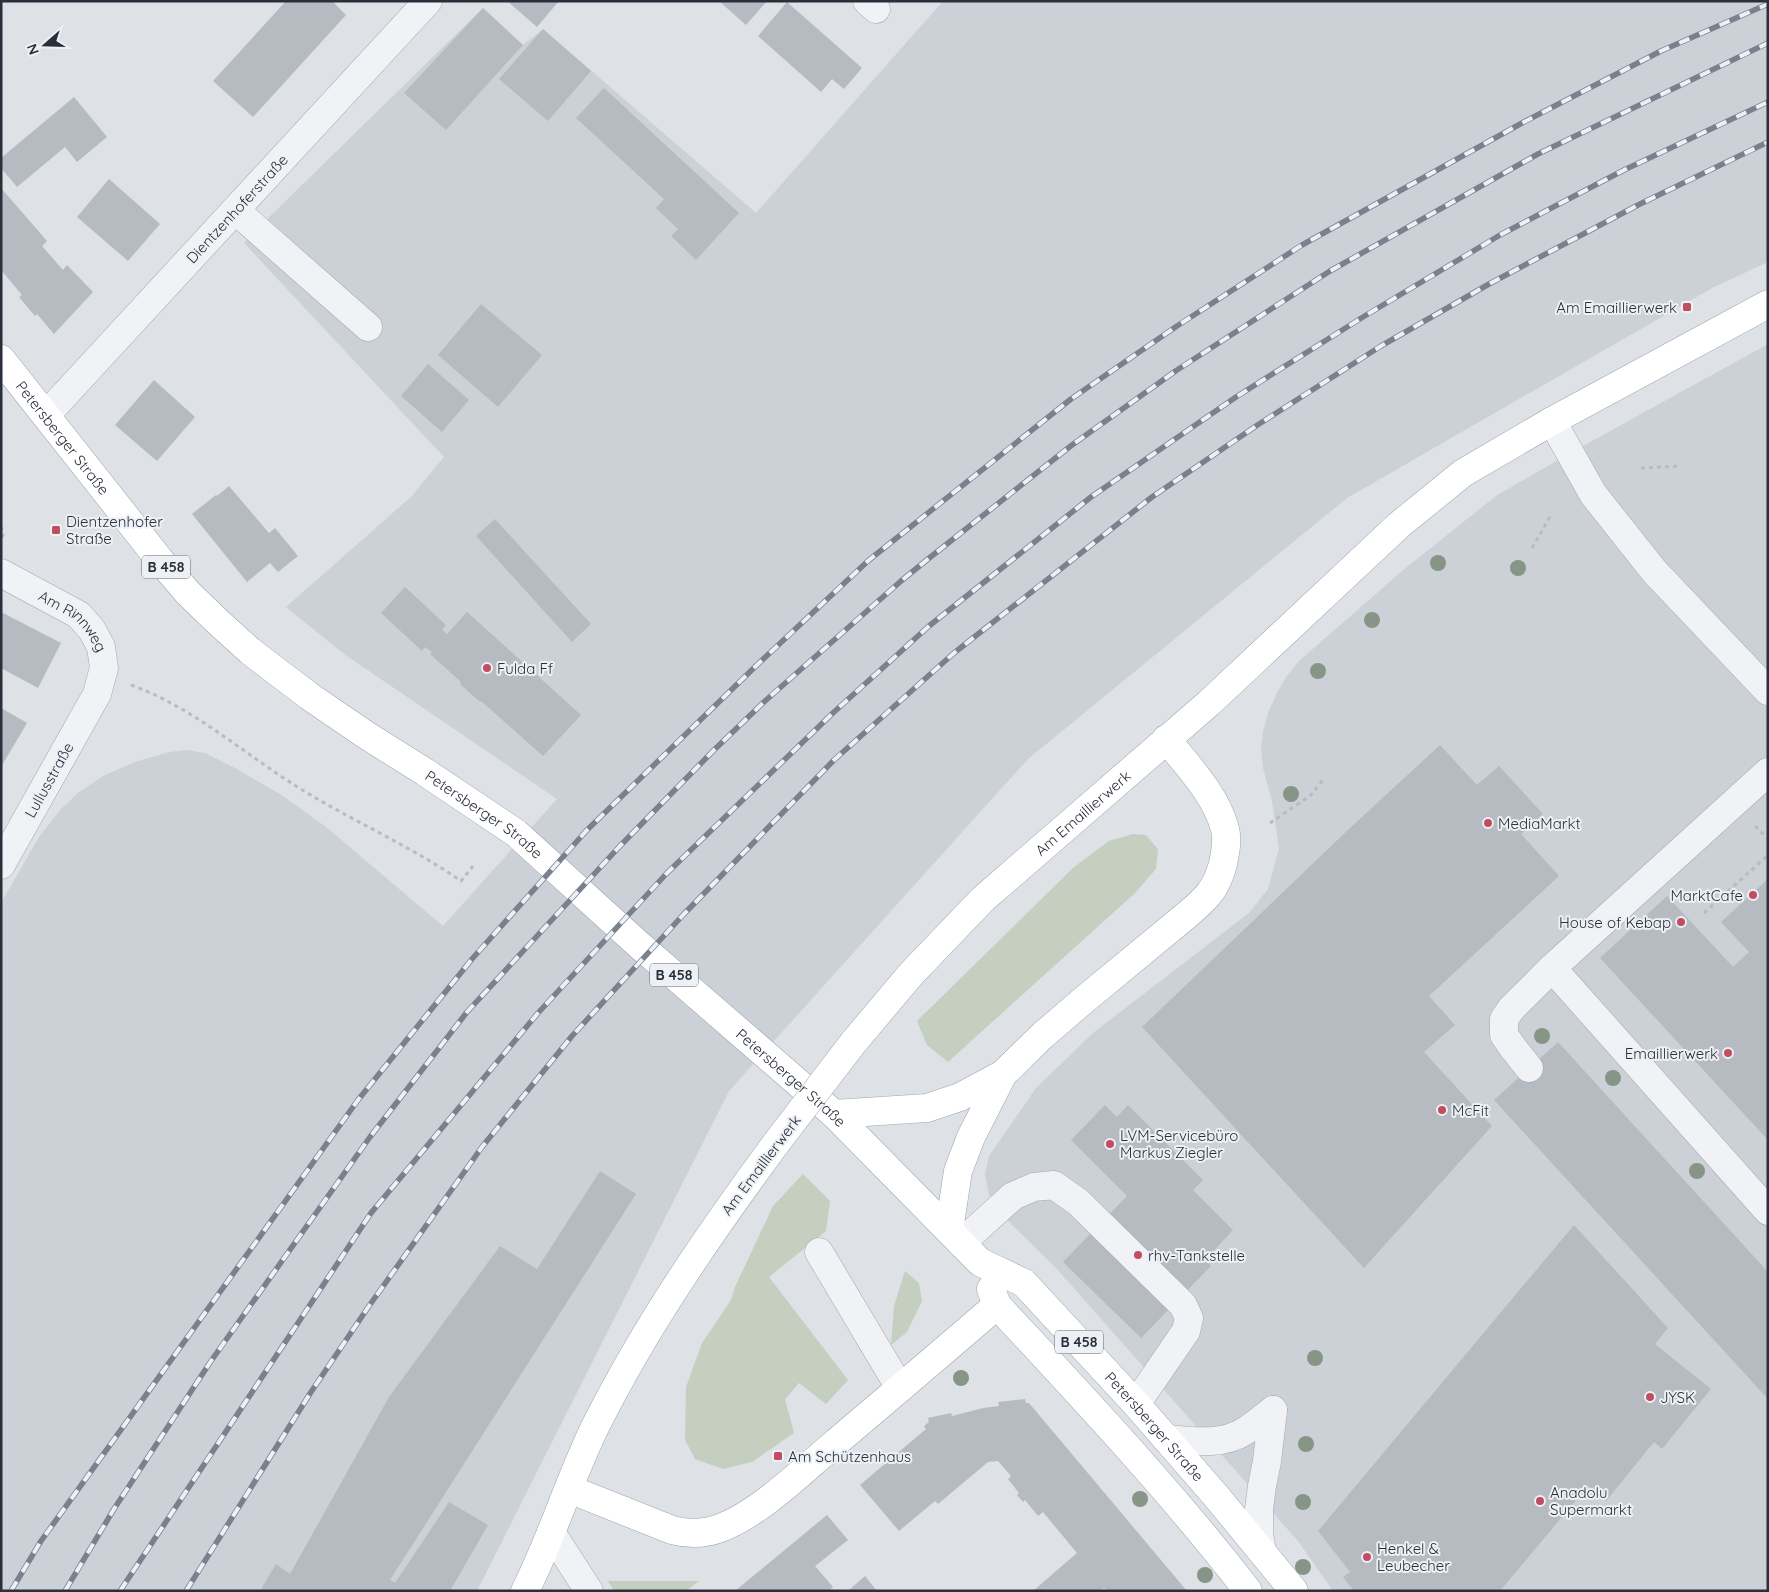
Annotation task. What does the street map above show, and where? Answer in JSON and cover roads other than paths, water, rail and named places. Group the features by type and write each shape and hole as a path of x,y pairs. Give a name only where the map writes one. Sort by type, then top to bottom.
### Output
{"main road":[{"name":"Am Emaillierwerk","path":"525,1591 594,1428 642,1339 687,1268 777,1142 853,1043 910,974 983,898 1209,703 1399,525 1463,473 1552,421 1768,304"},
{"name":"Petersberger Straße","path":"1,359 188,593 250,651 308,696 516,833 638,944 834,1114 963,1245 1024,1283 1136,1404 1294,1591"},
{"path":"834,1114 927,1108 960,1097 1003,1074 1043,1035 1207,897 1217,880 1224,856 1225,830 1208,792 1166,739"},
{"path":"963,1245 958,1171 971,1137 1003,1074"},
{"name":"Petersberger Straße","path":"963,1245 997,1306 1099,1416 1188,1518 1248,1591"},
{"path":"569,1489 672,1530 700,1534 724,1527 770,1497 997,1306"}],"street":[{"name":"Dientzenhoferstraße","path":"46,415 428,1"},
{"path":"235,210 368,327"},
{"path":"1552,421 1593,494 1654,571 1768,691"},
{"name":"Am Rinnweg","path":"1,573 78,615 92,630 101,647 104,668 97,694"},
{"name":"Lullusstraße","path":"1,865 97,694"},
{"path":"1529,1068 1504,1035 1504,1018 1511,1009 1552,968 1768,772"},
{"path":"1552,968 1768,1211"},
{"path":"963,1245 1013,1196 1034,1188 1054,1186 1078,1202 1183,1305 1188,1318 1186,1331 1136,1404"},
{"path":"819,1252 900,1388"},
{"path":"1166,1439 1211,1441 1228,1439 1244,1432 1273,1410 1259,1509 1262,1552"},
{"path":"551,1532 589,1591"}],"railway":[{"path":"11,1591 41,1541 358,1100 472,959 587,830 758,664 869,560 1071,399 1177,326 1302,245 1522,123 1661,51 1768,4"},
{"path":"65,1591 114,1509 211,1361 370,1137 467,1012 619,847 765,701 928,559 1072,445 1177,370 1330,271 1538,154 1768,43"},
{"path":"120,1591 371,1213 538,1013 667,873 834,712 929,626 1091,497 1236,397 1363,317 1500,235 1624,170 1768,102"},
{"path":"186,1591 311,1392 369,1306 482,1147 572,1036 683,915 834,760 954,653 1152,497 1259,424 1381,346 1489,284 1638,205 1768,142"}],"place":[{"name":"Am Emaillierwerk","path":"1687,307"},
{"name":"Dientzenhofer Straße","path":"56,530"},
{"name":"Fulda Ff","path":"487,668"},
{"name":"MediaMarkt","path":"1488,823"},
{"name":"MarktCafe","path":"1753,895"},
{"name":"House of Kebap","path":"1681,922"},
{"name":"Emaillierwerk","path":"1728,1053"},
{"name":"McFit","path":"1442,1110"},
{"name":"LVM-Servicebüro Markus Ziegler","path":"1110,1144"},
{"name":"rhv-Tankstelle","path":"1138,1255"},
{"name":"JYSK","path":"1650,1397"},
{"name":"Am Schützenhaus","path":"778,1456"},
{"name":"Anadolu Supermarkt","path":"1540,1501"},
{"name":"Henkel & Leubecher","path":"1367,1557"}]}
